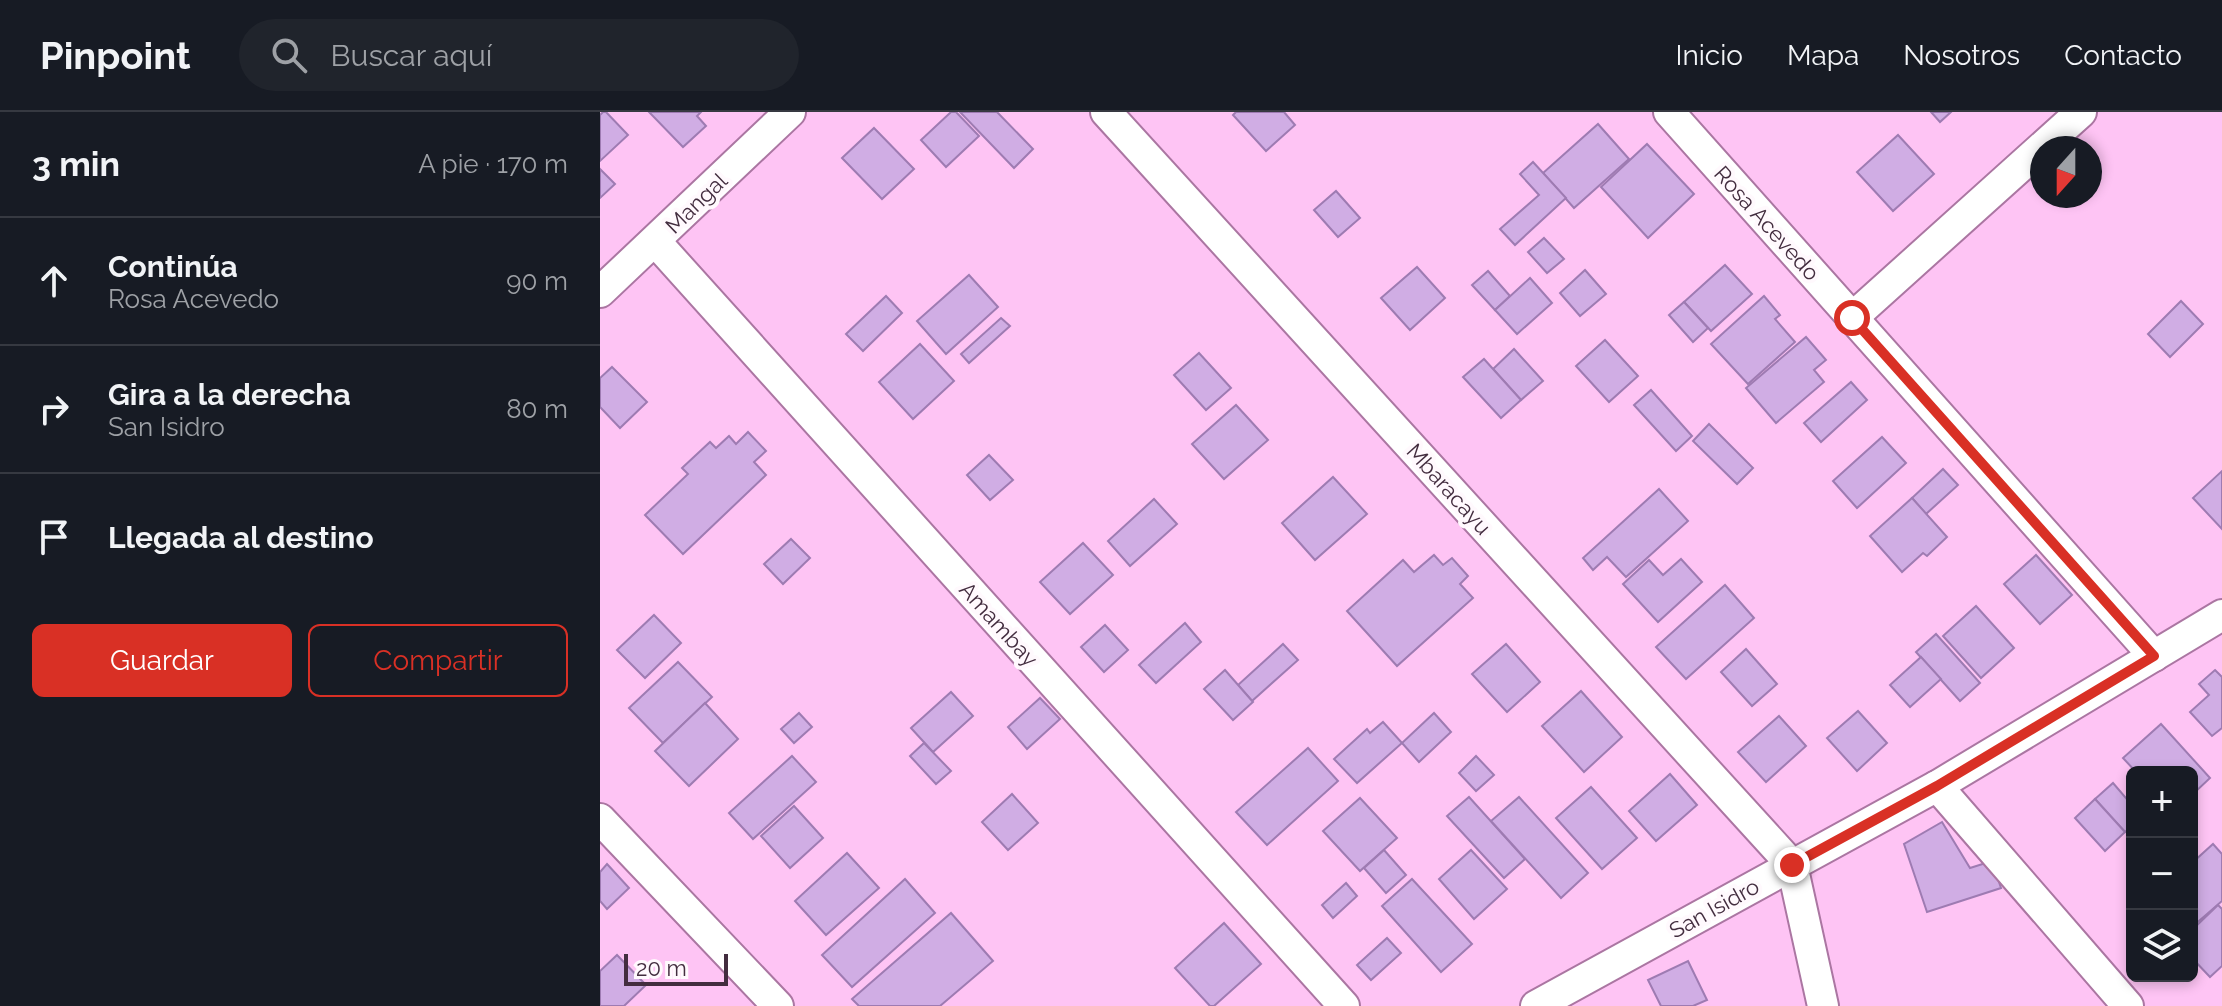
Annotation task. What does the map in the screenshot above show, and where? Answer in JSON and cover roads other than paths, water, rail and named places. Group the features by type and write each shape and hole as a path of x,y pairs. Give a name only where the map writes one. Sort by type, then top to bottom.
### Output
{"street":[{"name":"Mangal","path":"600,292 790,112"},
{"name":"Mbaracayu","path":"1106,112 1792,865"},
{"name":"Rosa Acevedo","path":"1669,112 2154,656"},
{"path":"1852,318 2081,112"},
{"name":"Amambay","path":"655,241 1344,1006"},
{"name":"San Isidro","path":"1536,1006 1937,786 2222,615"},
{"path":"1937,786 2128,1006"},
{"path":"600,819 778,1006"},
{"path":"1792,865 1823,1006"}]}
